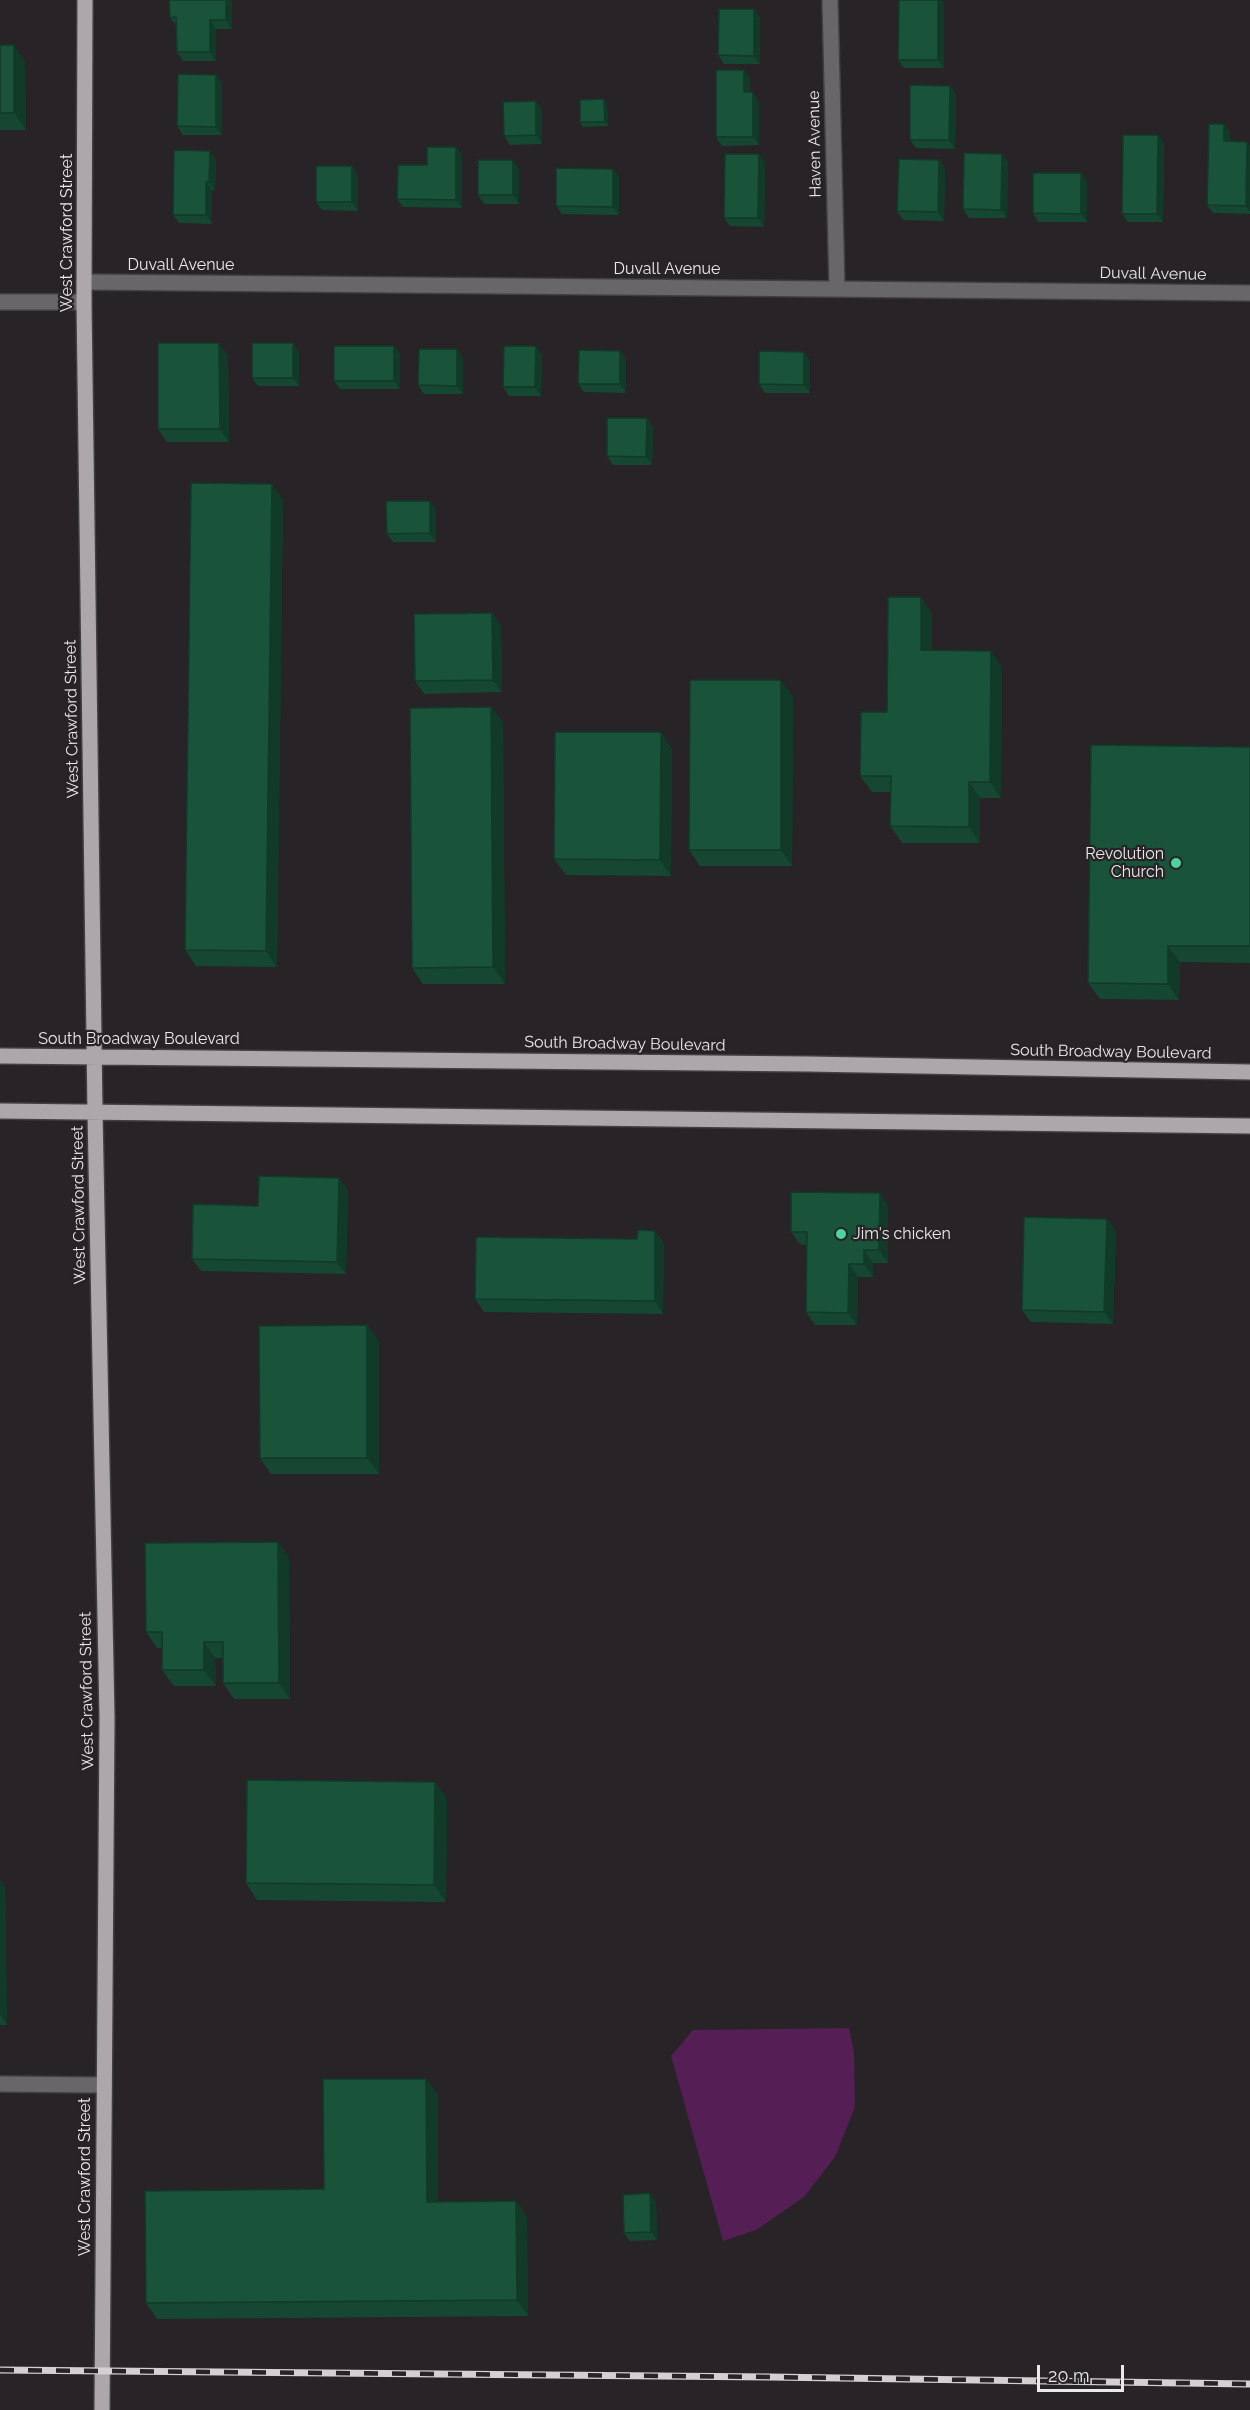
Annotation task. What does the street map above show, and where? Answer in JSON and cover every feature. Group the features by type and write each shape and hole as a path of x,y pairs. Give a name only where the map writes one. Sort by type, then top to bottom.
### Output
{"main road":[{"name":"West Crawford Street","path":"85,0 84,302 95,1112 107,1718 102,2410"},
{"name":"South Broadway Boulevard","path":"0,1056 1250,1072"},
{"path":"0,1111 1250,1126"}],"street":[{"name":"Haven Avenue","path":"830,0 837,288"},
{"name":"Duvall Avenue","path":"84,282 1250,293"},
{"path":"0,302 84,302"},
{"path":"0,2084 104,2085"}],"shaded area":[{"path":"849,2028 854,2052 855,2107 835,2157 804,2197 756,2230 723,2241 671,2056 693,2030"}],"building":[{"path":"169,0 226,0 226,20 210,20 210,52 177,52 176,17 170,18"},
{"path":"899,0 938,0 938,60 898,60"},
{"path":"719,9 754,9 754,56 718,55"},
{"path":"0,45 14,45 14,113 0,113"},
{"path":"716,70 744,70 744,92 753,92 753,137 716,137"},
{"path":"178,74 216,75 216,127 177,126"},
{"path":"910,85 950,86 949,140 910,140"},
{"path":"604,99 605,122 580,122 580,100"},
{"path":"536,101 536,135 504,136 503,102"},
{"path":"1209,124 1224,124 1224,141 1247,142 1246,206 1207,205"},
{"path":"1123,135 1158,135 1157,214 1122,214"},
{"path":"427,147 456,147 456,200 397,199 398,165 427,165"},
{"path":"174,150 210,151 209,182 206,182 206,215 173,215"},
{"path":"964,153 1002,154 1001,210 963,209"},
{"path":"725,154 759,154 758,218 724,218"},
{"path":"899,159 939,160 938,212 897,211"},
{"path":"478,160 513,160 513,195 478,195"},
{"path":"316,166 352,166 352,202 316,202"},
{"path":"556,168 613,169 613,207 556,206"},
{"path":"1033,173 1081,173 1081,214 1033,213"},
{"path":"158,343 219,343 220,429 158,429"},
{"path":"252,343 293,343 293,378 252,378"},
{"path":"334,346 394,346 394,381 334,381"},
{"path":"504,346 536,346 535,387 503,387"},
{"path":"419,349 457,349 457,386 418,385"},
{"path":"579,350 620,351 620,384 578,384"},
{"path":"759,351 804,352 804,385 759,384"},
{"path":"607,418 647,418 646,457 607,456"},
{"path":"191,483 272,484 266,951 185,950"},
{"path":"386,501 430,501 430,533 387,534"},
{"path":"888,597 921,597 921,650 991,651 990,782 969,782 969,827 890,826 891,776 860,776 861,712 887,712"},
{"path":"492,613 493,680 415,681 414,614"},
{"path":"690,680 781,680 781,850 689,850"},
{"path":"491,707 493,967 412,968 410,708"},
{"path":"555,732 661,732 660,860 554,859"},
{"name":"Revolution Church","path":"1091,745 1250,747 1250,946 1168,946 1168,984 1088,983"},
{"path":"259,1176 339,1178 337,1262 192,1259 193,1204 258,1206"},
{"path":"791,1192 880,1193 879,1250 864,1250 864,1264 849,1264 848,1313 806,1312 807,1232 791,1232"},
{"path":"1024,1217 1107,1219 1104,1312 1022,1310"},
{"path":"638,1230 655,1231 655,1301 475,1299 476,1237 637,1239"},
{"path":"367,1325 367,1458 260,1458 259,1326"},
{"path":"278,1542 279,1683 223,1683 223,1642 204,1642 204,1670 162,1670 162,1632 146,1632 145,1543"},
{"path":"247,1780 435,1782 434,1885 246,1883"},
{"path":"323,2079 426,2079 427,2202 516,2201 517,2300 146,2303 145,2191 324,2189"},
{"path":"650,2193 651,2232 624,2233 623,2195"}],"railway":[{"path":"0,2370 1250,2384"}],"place":[{"name":"Revolution Church","path":"1176,863"},
{"name":"Jim's chicken","path":"841,1234"}]}
